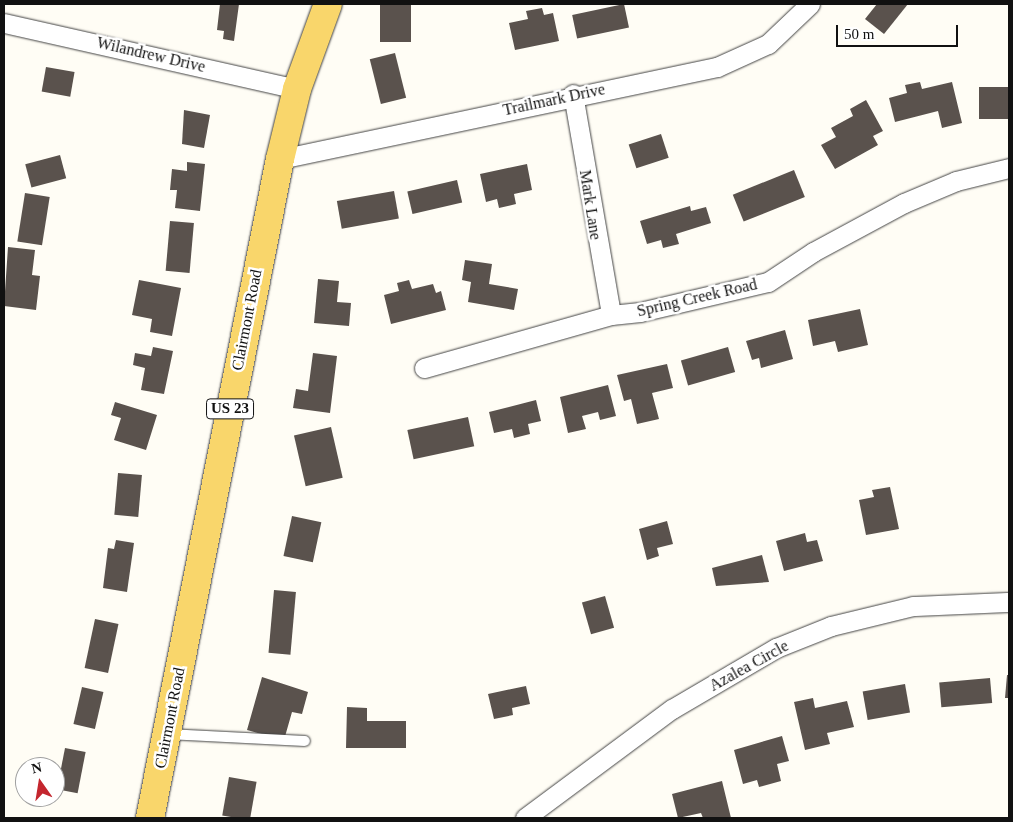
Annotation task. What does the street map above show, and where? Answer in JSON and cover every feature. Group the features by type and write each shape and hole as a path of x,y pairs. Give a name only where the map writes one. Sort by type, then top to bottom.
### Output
{"main road":[{"name":"Clairmont Road","path":"150,818 280,159 297,89 328,4"}],"street":[{"name":"Trailmark Drive","path":"280,159 573,94 717,67 768,44 810,4"},
{"name":"Wilandrew Drive","path":"4,23 297,89"},
{"name":"Mark Lane","path":"573,94 611,315"},
{"name":"Spring Creek Road","path":"424,368 611,315 640,312 768,282 813,252 904,203 956,181 1009,168"},
{"name":"Azalea Circle","path":"525,818 672,709 776,648 831,626 913,606 1009,602"}],"lane":[{"path":"166,734 305,741"}],"building":[{"path":"220,4 239,4 234,41 223,39 224,31 217,30"},
{"path":"380,4 411,4 411,42 380,42"},
{"path":"624,4 629,27 577,38 572,15"},
{"path":"877,4 908,4 884,34 865,19"},
{"path":"542,8 544,15 553,13 559,41 515,50 509,23 528,19 526,11"},
{"path":"395,53 406,98 381,104 370,59"},
{"path":"46,67 75,72 70,97 42,92"},
{"path":"920,82 922,89 952,82 962,123 942,128 938,111 895,122 889,98 907,93 905,85"},
{"path":"979,87 1009,87 1009,119 979,119"},
{"path":"866,100 883,131 873,136 878,145 835,169 821,145 836,137 831,128 853,116 850,109"},
{"path":"184,110 210,115 204,148 182,144"},
{"path":"661,134 669,158 636,168 629,145"},
{"path":"60,155 66,178 31,187 25,164"},
{"path":"187,162 205,164 200,211 175,208 177,190 170,190 172,169 187,171"},
{"path":"527,164 532,190 514,194 516,204 499,208 497,199 486,202 480,174"},
{"path":"794,170 805,197 744,222 733,195"},
{"path":"457,180 462,202 412,214 407,191"},
{"path":"394,191 399,219 342,229 337,201"},
{"path":"25,193 50,197 42,245 17,241"},
{"path":"690,206 691,211 706,207 711,223 676,234 679,244 663,248 661,240 647,244 640,221"},
{"path":"170,221 194,223 190,273 166,271"},
{"path":"8,247 35,250 32,275 40,276 36,310 4,306"},
{"path":"465,260 492,264 489,284 518,289 514,310 468,302 471,282 462,280"},
{"path":"318,279 339,281 337,302 351,303 349,326 314,323"},
{"path":"139,280 181,288 172,336 150,332 152,319 132,315"},
{"path":"409,280 412,289 433,284 436,293 441,291 446,310 391,324 384,295 399,291 397,283"},
{"path":"860,309 868,345 838,352 835,341 813,346 808,320"},
{"path":"785,330 793,359 761,368 759,358 752,360 746,341"},
{"path":"153,347 173,351 164,394 141,390 145,368 133,365 135,353 151,356"},
{"path":"728,347 735,372 688,385 681,361"},
{"path":"313,353 337,356 330,413 293,408 296,389 308,391"},
{"path":"667,364 673,388 652,393 659,419 637,424 631,399 624,401 617,375"},
{"path":"608,385 616,416 600,420 598,412 582,416 586,429 568,433 560,397"},
{"path":"536,400 541,421 528,424 530,434 514,438 512,429 494,433 489,412"},
{"path":"115,402 157,415 146,450 114,440 121,418 111,415"},
{"path":"468,417 474,446 414,459 407,430"},
{"path":"331,427 343,478 306,486 294,436"},
{"path":"118,473 142,475 138,517 114,515"},
{"path":"890,487 899,529 866,535 859,500 874,497 872,490"},
{"path":"292,516 321,522 313,562 283,556"},
{"path":"667,521 673,544 657,548 659,556 647,560 639,529"},
{"path":"805,533 807,542 817,540 823,561 784,571 776,541"},
{"path":"116,540 134,543 127,592 103,588 108,548 114,549"},
{"path":"762,555 769,582 716,586 712,568"},
{"path":"274,590 296,592 290,655 269,653"},
{"path":"605,596 614,628 591,634 582,603"},
{"path":"95,619 118,624 108,673 85,668"},
{"path":"1007,675 1009,675 1009,698 1005,698"},
{"path":"262,677 308,692 302,714 292,712 284,740 247,730"},
{"path":"990,678 992,703 941,707 939,682"},
{"path":"905,684 910,713 868,720 863,691"},
{"path":"526,686 530,704 512,708 513,715 494,719 488,694"},
{"path":"82,687 103,692 95,729 73,724"},
{"path":"813,698 815,708 847,701 854,727 827,733 830,744 805,750 794,702"},
{"path":"347,707 367,708 367,721 406,721 406,748 346,748"},
{"path":"782,736 789,761 777,764 781,781 759,787 757,780 743,784 734,750"},
{"path":"65,748 86,752 78,793 65,791 65,757 63,757"},
{"path":"229,777 257,782 250,818 222,815"},
{"path":"722,781 731,818 703,818 701,813 678,818 672,794"}]}
